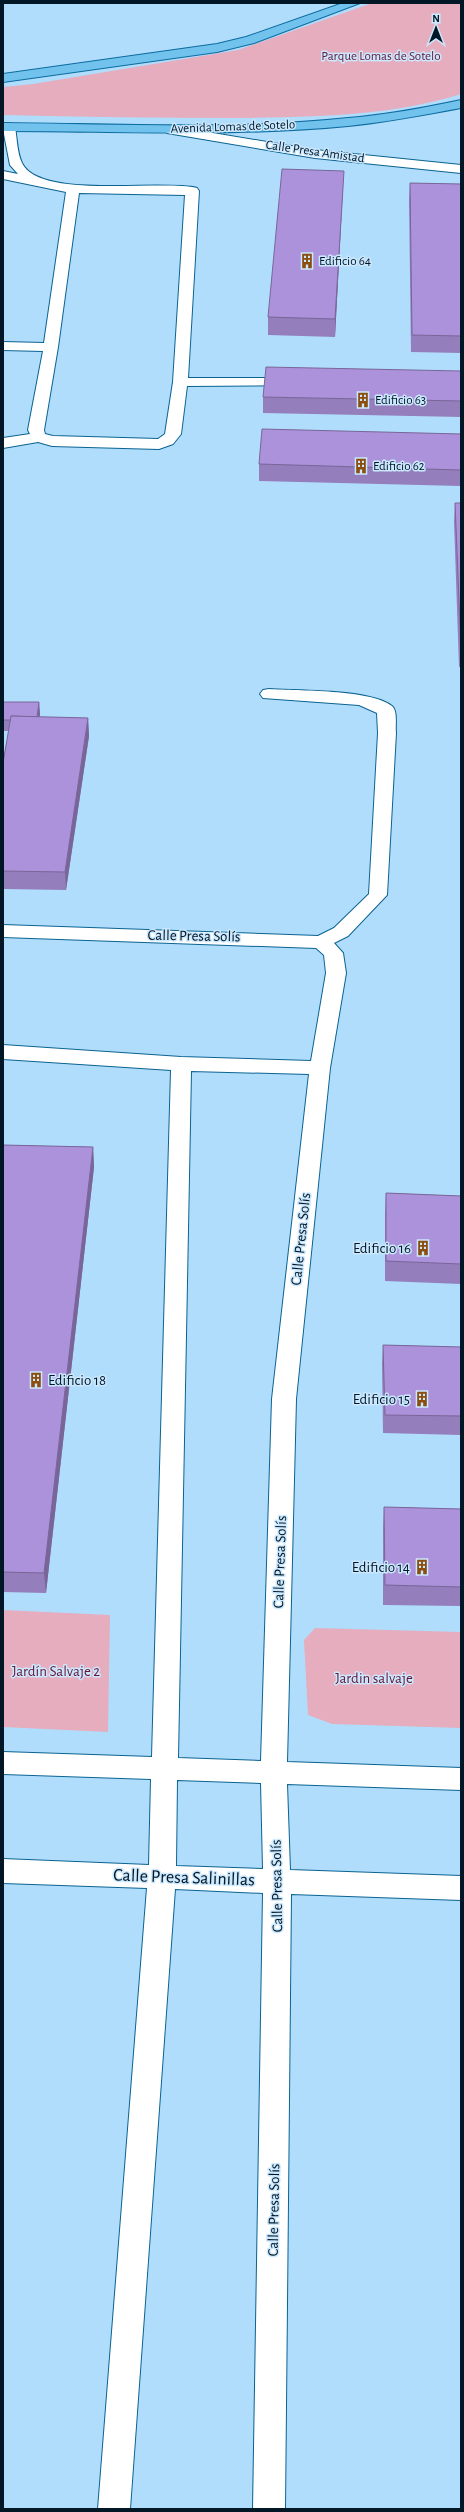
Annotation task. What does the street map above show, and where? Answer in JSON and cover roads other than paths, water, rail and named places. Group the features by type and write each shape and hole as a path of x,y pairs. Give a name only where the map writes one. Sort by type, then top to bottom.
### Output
{"main road":[{"path":"3,78 158,58 217,48 250,40 354,3"},
{"name":"Avenida Lomas de Sotelo","path":"6,127 171,130 345,123 416,115 461,104"}],"street":[{"path":"6,127 16,165 33,181"},
{"name":"Calle Presa Amistad","path":"171,130 315,154 461,169"},
{"path":"3,175 73,190 192,191 180,382 173,434 168,441 159,444 52,441 39,437 3,443"},
{"path":"39,437 36,430 51,347 73,190"},
{"path":"3,346 51,347"},
{"path":"180,382 312,382"},
{"path":"269,694 362,700 386,710 387,733 378,895 341,932 321,942"},
{"name":"Calle Presa Solís","path":"3,931 289,939 321,942 333,953 336,973 320,1068 284,1399 274,1774 278,1882 269,2509"},
{"path":"3,1052 181,1064 320,1068"},
{"path":"114,2509 162,1878 181,1064"},
{"path":"3,1763 274,1774 461,1779"},
{"name":"Calle Presa Salinillas","path":"3,1871 461,1888"}],"place":[{"name":"Edificio 64","path":"307,261"},
{"name":"Edificio 63","path":"363,400"},
{"name":"Edificio 62","path":"361,466"},
{"name":"Edificio 16","path":"423,1248"},
{"name":"Edificio 18","path":"36,1380"},
{"name":"Edificio 15","path":"422,1399"},
{"name":"Edificio 14","path":"422,1567"}],"park label":[{"name":"Parque Lomas de Sotelo","path":"381,56"},
{"name":"Jardín Salvaje 2","path":"56,1671"},
{"name":"Jardin salvaje","path":"374,1678"}]}
